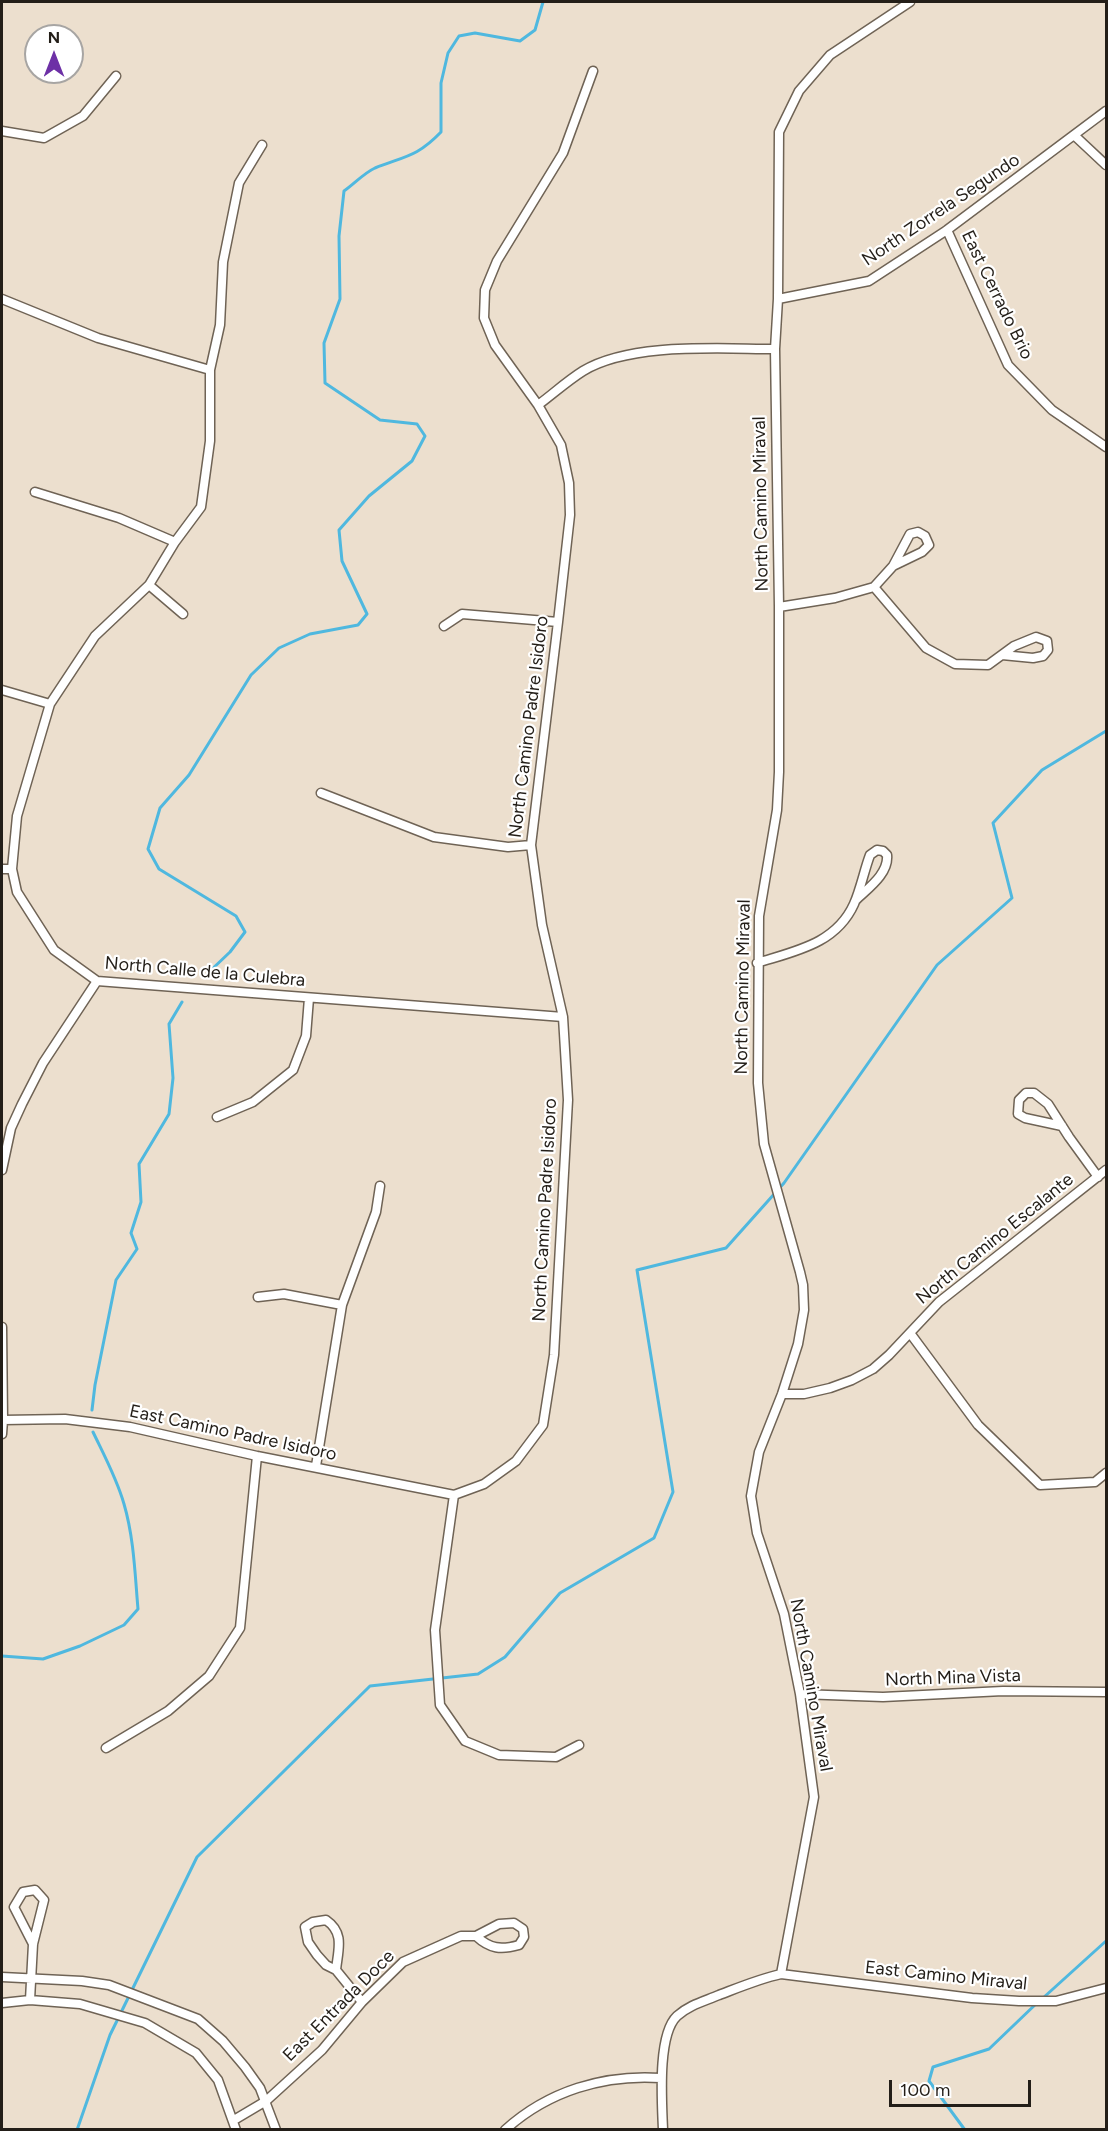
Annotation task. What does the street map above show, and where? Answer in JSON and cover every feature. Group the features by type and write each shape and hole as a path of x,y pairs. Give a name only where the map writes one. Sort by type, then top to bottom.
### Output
{"street":[{"name":"North Camino Miraval","path":"781,1974 814,1797 800,1694 784,1614 757,1533 752,1509 752,1484 759,1452 782,1394 798,1344 803,1322 804,1297 800,1272 770,1169 761,1126 758,1083 757,963 762,893 778,791 779,607 775,350 778,299 779,132 799,91 830,55 910,2"},
{"name":"North Camino Padre Isidoro","path":"454,1495 484,1484 516,1461 543,1425 554,1355 568,1100 563,1017 542,925 531,845 570,515 569,483 561,445 538,405 495,345 484,318 485,290 497,261 563,153 593,71"},
{"path":"2,131 44,138 83,116 116,76"},
{"name":"North Zorrela Segundo","path":"778,299 869,281 947,230 1107,111"},
{"path":"1075,136 1107,165"},
{"name":"North Calle de la Culebra","path":"262,145 239,183 223,262 220,325 210,370 210,441 201,507 175,542 148,585 95,636 50,705 17,816 12,869 17,892 54,950 97,981 563,1017"},
{"name":"East Cerrado Brio","path":"947,230 1008,365 1052,410 1104,444"},
{"path":"2,299 98,338 210,370"},
{"path":"538,405 584,370 620,356 680,350 775,350"},
{"path":"34,492 119,519 175,542"},
{"path":"779,607 835,598 874,587 893,566 910,534 918,532 925,536 929,545 922,552 893,566"},
{"path":"148,585 183,614"},
{"path":"874,587 926,648 953,663 988,665 1014,646 1036,637 1047,641 1048,650 1043,656 1002,655"},
{"path":"444,626 462,614 558,622"},
{"path":"2,690 50,705"},
{"path":"321,793 434,837 508,848 531,845"},
{"path":"757,963 813,945 826,938 844,922 856,900 870,855 877,850 883,851 887,859 886,866 856,900"},
{"path":"2,869 12,869"},
{"path":"2,1170 10,1128 22,1104 43,1063 97,981"},
{"path":"217,1117 253,1102 293,1070 306,1036 309,998"},
{"path":"1062,1126 1019,1115 1019,1100 1026,1093 1034,1093 1048,1104 1098,1177"},
{"name":"North Camino Escalante","path":"782,1394 818,1391 841,1384 862,1375 882,1362 939,1302 1107,1170"},
{"path":"316,1466 342,1305 376,1212 380,1186"},
{"path":"258,1297 284,1294 342,1305"},
{"path":"2,1327 2,1434"},
{"path":"910,1333 978,1425 1040,1485 1095,1482 1107,1473"},
{"name":"East Camino Padre Isidoro","path":"3,1420 65,1419 130,1427 257,1456 454,1495"},
{"path":"106,1748 168,1712 209,1676 240,1628 257,1456"},
{"path":"454,1495 435,1630 440,1705 465,1741 499,1755 556,1757 579,1745"},
{"name":"North Mina Vista","path":"800,1694 899,1697 1003,1691 1107,1692"},
{"path":"30,2000 33,1944 44,1900 35,1890 23,1892 14,1907 33,1944"},
{"path":"336,1970 340,1943 335,1926 326,1920 313,1922 305,1927 308,1942 326,1965 336,1970 362,2002"},
{"name":"East Entrada Doce","path":"235,2125 266,2101 322,2050 362,2002 403,1962 461,1936 476,1936 499,1924 514,1923 523,1929 524,1937 519,1945 505,1949 493,1948 484,1944 476,1936"},
{"path":"663,2130 661,2078 668,2030 678,2016 688,2008 759,1979 781,1974"},
{"name":"East Camino Miraval","path":"781,1974 972,1998 1019,2001 1056,2001 1107,1988"},
{"path":"2,1977 82,1981 109,1985 198,2019 223,2041 260,2088 276,2130"},
{"path":"2,2003 30,2000 80,2004 145,2023 196,2053 218,2080 235,2125"},
{"path":"505,2130 550,2097 584,2085 640,2076 661,2078"}],"waterway":[{"path":"208,973 230,952 245,932 236,916 159,869 148,849 160,808 189,775 251,675 279,648 310,634 358,625 367,614 342,561 339,530 369,496 412,461 425,436 417,424 380,420 325,383 324,343 340,299 339,236 344,191 371,170 410,155 441,132 441,83 448,53 459,36 475,33 520,41 535,30 543,2"},
{"path":"77,2130 110,2035 197,1857 370,1686 478,1674 505,1657 560,1593 654,1538 673,1492 637,1270 726,1248 784,1183 937,965 1012,898 993,823 1042,770 1106,731"},
{"path":"92,1410 116,1280 137,1249 131,1233 141,1202 139,1164 169,1114 173,1078 169,1024 182,1002"},
{"path":"2,1656 43,1659 80,1646 124,1625 138,1609 134,1556 124,1504 118,1485 93,1432"},
{"path":"1043,1998 1106,1941"},
{"path":"965,2130 929,2081 933,2067 989,2049 1038,2002"}]}
